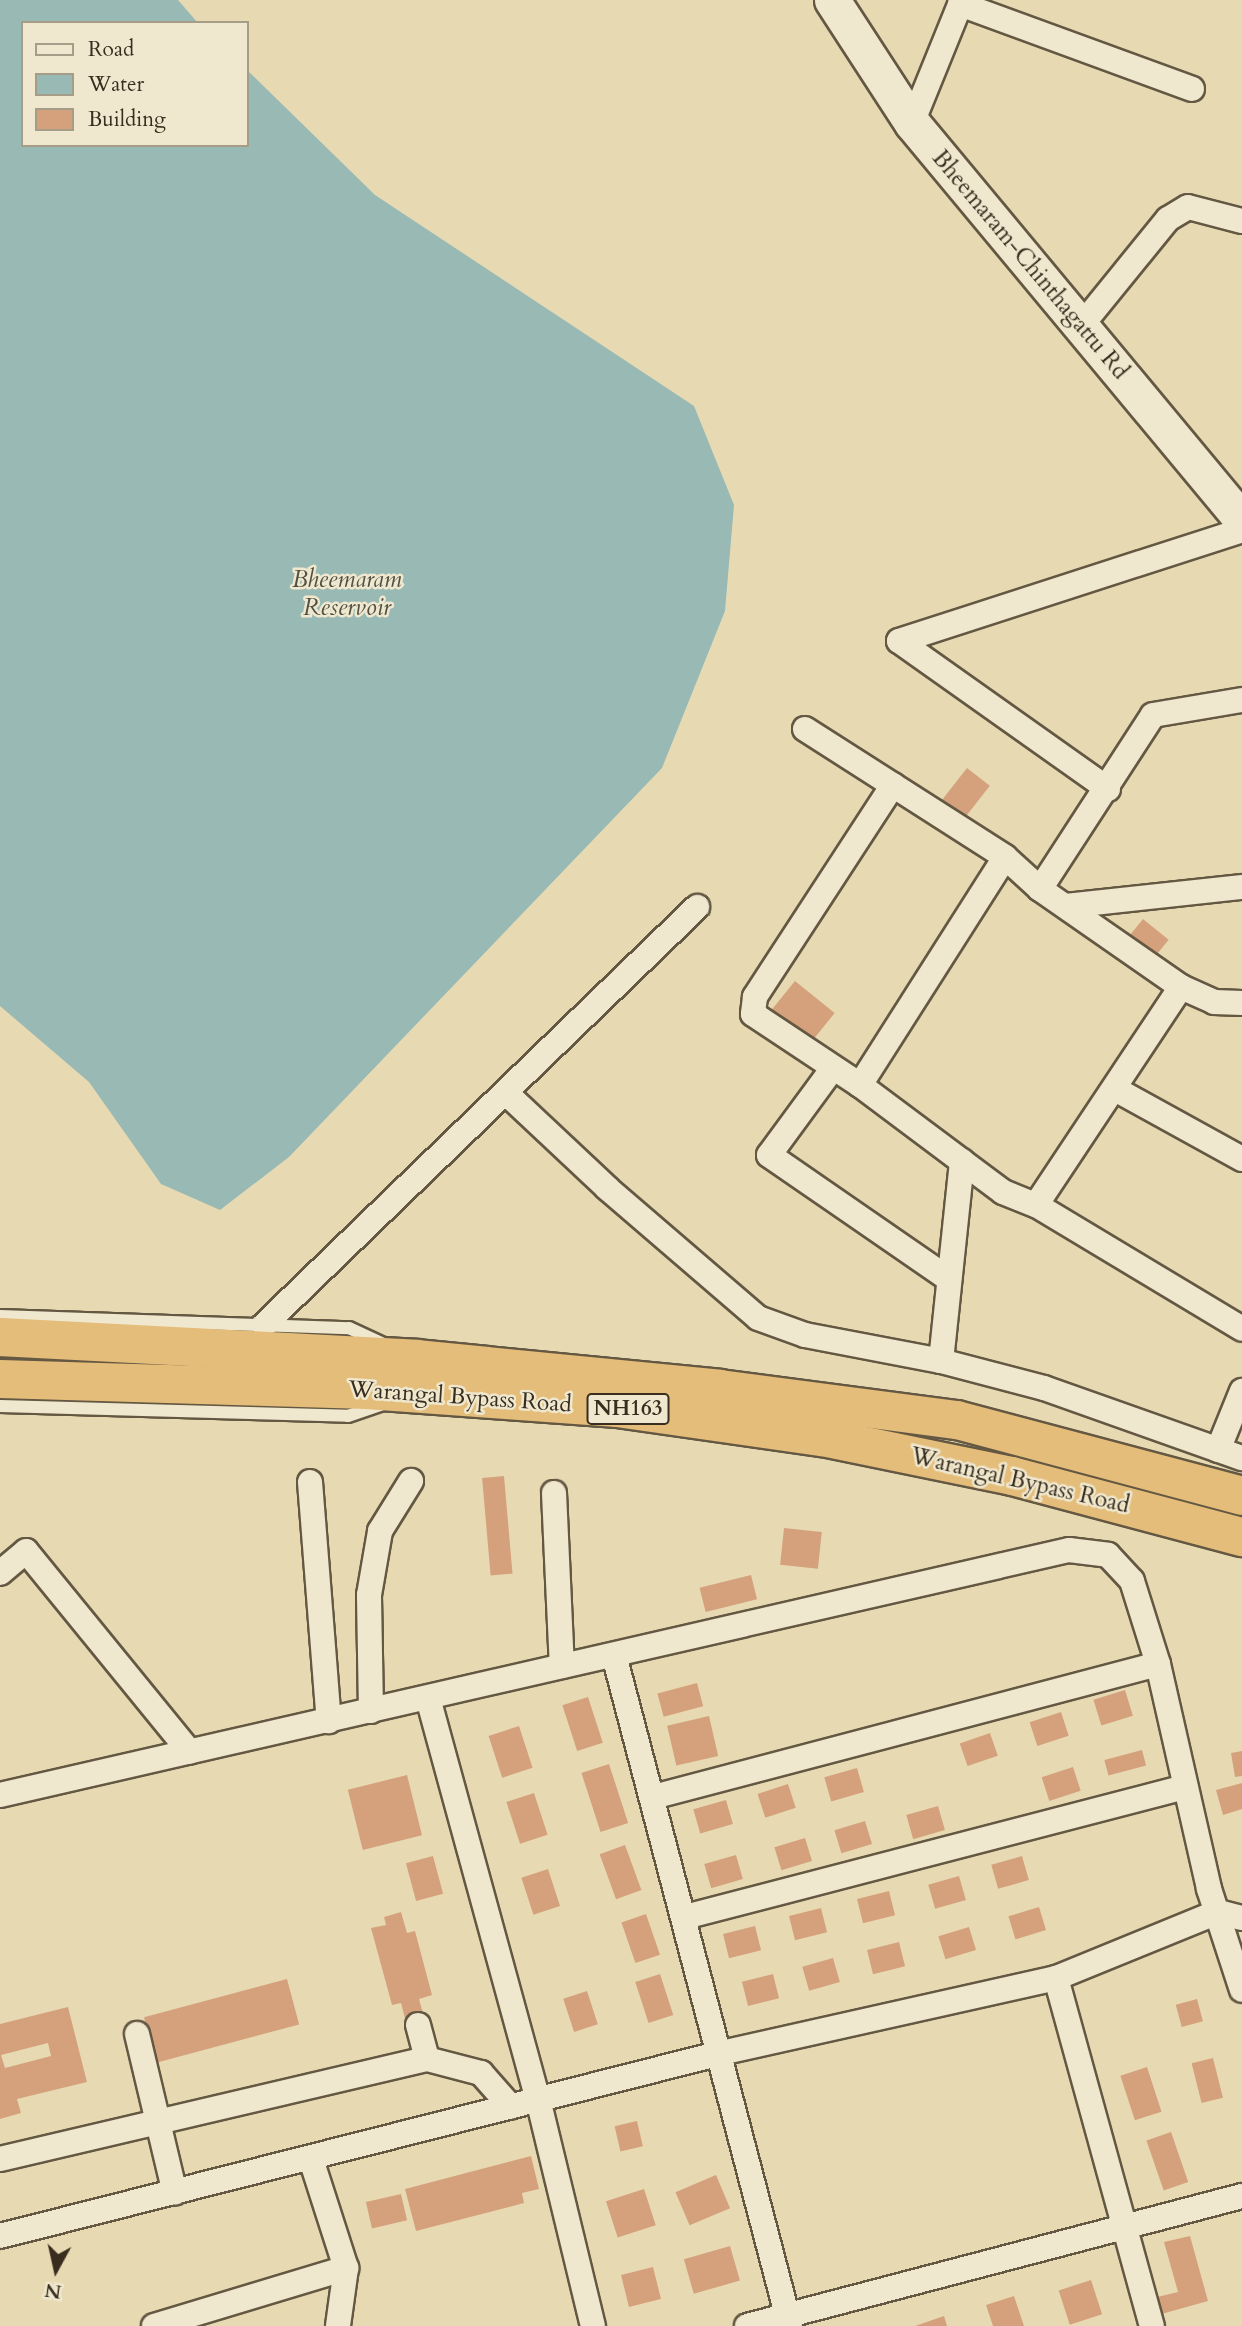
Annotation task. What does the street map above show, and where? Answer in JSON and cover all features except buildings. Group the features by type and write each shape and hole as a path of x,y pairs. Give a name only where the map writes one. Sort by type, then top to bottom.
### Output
{"highway":[{"name":"Warangal Bypass Road","path":"0,1337 416,1376 822,1437 1012,1476 1242,1537"},
{"name":"Warangal Bypass Road","path":"0,1379 416,1376 720,1389 957,1420 1242,1496"}],"street":[{"name":"Bheemaram-Chinthagattu Rd","path":"832,0 912,123 1242,520"},
{"path":"912,123 961,2 1192,89"},
{"path":"1081,326 1168,219 1188,207 1242,221"},
{"path":"1108,789 899,641 1242,530"},
{"path":"1040,889 1108,789 1153,715 1242,701"},
{"path":"805,729 1005,857 1040,889 1181,987 1214,1002 1242,1003"},
{"path":"893,785 752,1006 758,1020 860,1085 1003,1192 1036,1205 1242,1329"},
{"path":"860,1085 1005,857"},
{"path":"1066,906 1242,887"},
{"path":"264,1325 696,907"},
{"path":"1036,1205 1181,987"},
{"path":"833,1068 769,1156 949,1279"},
{"path":"1115,1089 1242,1159"},
{"path":"506,1093 607,1188 758,1318 805,1335 940,1361 1044,1388 1242,1458"},
{"path":"940,1361 962,1161"},
{"path":"1218,1450 1242,1391"},
{"path":"371,1711 369,1595 380,1531 411,1481"},
{"path":"310,1482 329,1721"},
{"path":"554,1493 562,1667"},
{"path":"0,1573 26,1550 190,1752"},
{"path":"0,1795 1069,1550 1108,1555 1132,1581 1158,1664 1185,1787 1230,1915 1242,1990"},
{"path":"614,1654 721,2053 789,2321"},
{"path":"653,1797 1158,1664"},
{"path":"428,1698 538,2099 593,2326"},
{"path":"685,1917 1185,1787"},
{"path":"0,2236 721,2053 1056,1978 1230,1915"},
{"path":"1056,1978 1152,2326"},
{"path":"418,2025 427,2059"},
{"path":"137,2034 175,2193"},
{"path":"0,2159 427,2059 481,2073 511,2107"},
{"path":"310,2159 346,2268 338,2326"},
{"path":"747,2326 789,2321 1242,2196"},
{"path":"154,2326 346,2268"}],"lane":[{"path":"0,1315 349,1328 416,1376 348,1416 0,1406"}],"water":[{"name":"Bheemaram Reservoir","path":"0,0 178,0 196,21 21,21 21,147 248,147 248,71 375,195 694,406 734,505 725,611 662,768 289,1157 220,1210 161,1184 89,1082 0,1006"}]}
